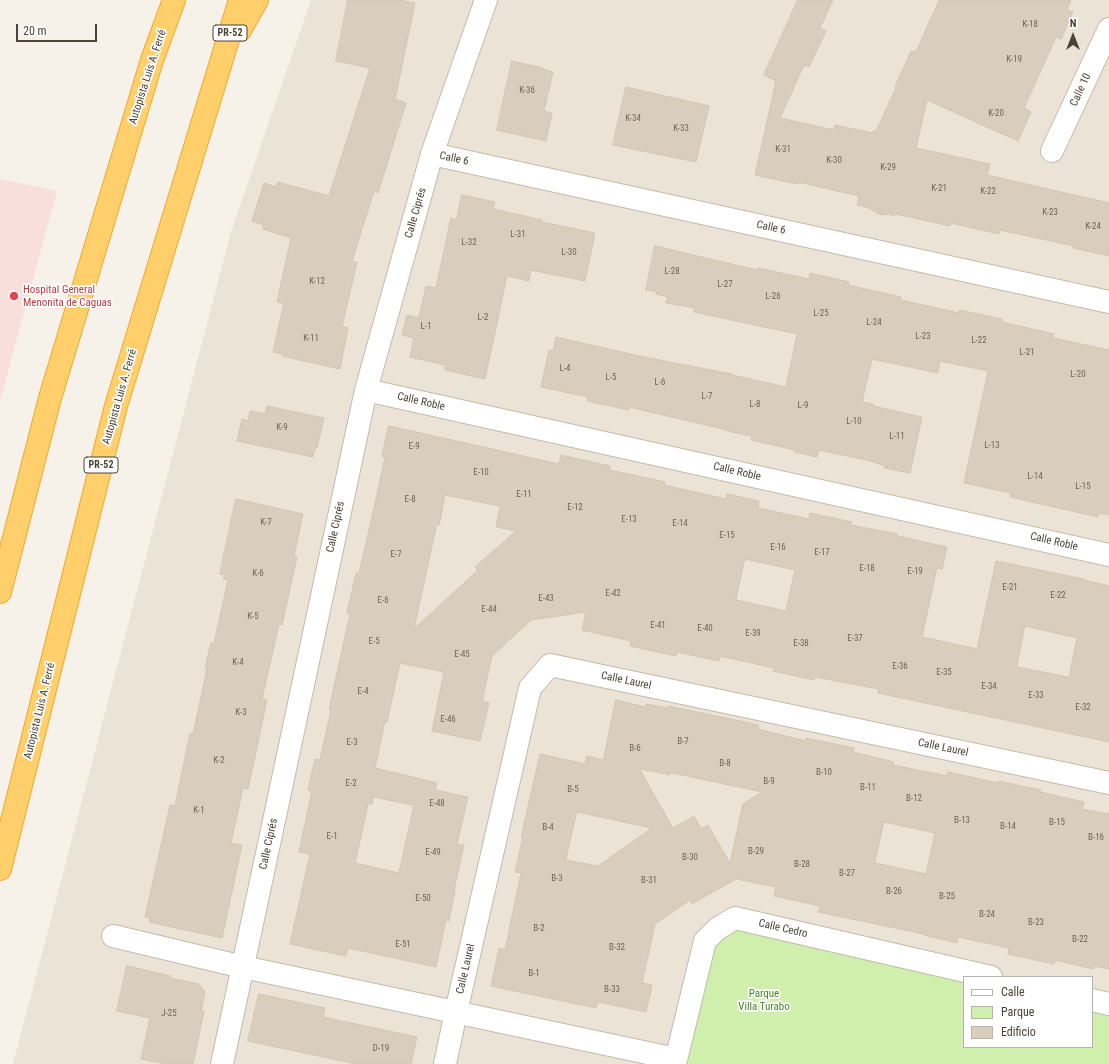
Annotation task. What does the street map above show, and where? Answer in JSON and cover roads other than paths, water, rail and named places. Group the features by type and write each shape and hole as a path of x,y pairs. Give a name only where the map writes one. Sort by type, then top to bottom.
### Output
{"highway":[{"path":"152,60 162,0"},
{"name":"Autopista Luis A. Ferré","path":"0,592 50,398 152,60 174,0"},
{"name":"Autopista Luis A. Ferré","path":"0,869 116,406 240,0"},
{"path":"220,66 257,0"}],"street":[{"name":"Calle Ciprés","path":"222,1064 366,390 432,154 486,0"},
{"name":"Calle 10","path":"1052,151 1109,29"},
{"name":"Calle 6","path":"432,154 1109,302"},
{"name":"Calle Roble","path":"366,390 1109,555"},
{"name":"Calle Laurel","path":"445,1064 530,688 550,665 1109,783"},
{"name":"Calle Cedro","path":"675,1061 705,941 717,929 735,918 987,976"},
{"path":"113,936 243,967 456,1012 675,1061"},
{"path":"1093,1000 1109,1004"}],"place":[{"name":"Hospital General Menonita de Caguas","path":"14,296"}],"park label":[{"name":"Parque Villa Turabo","path":"764,1000"}]}
